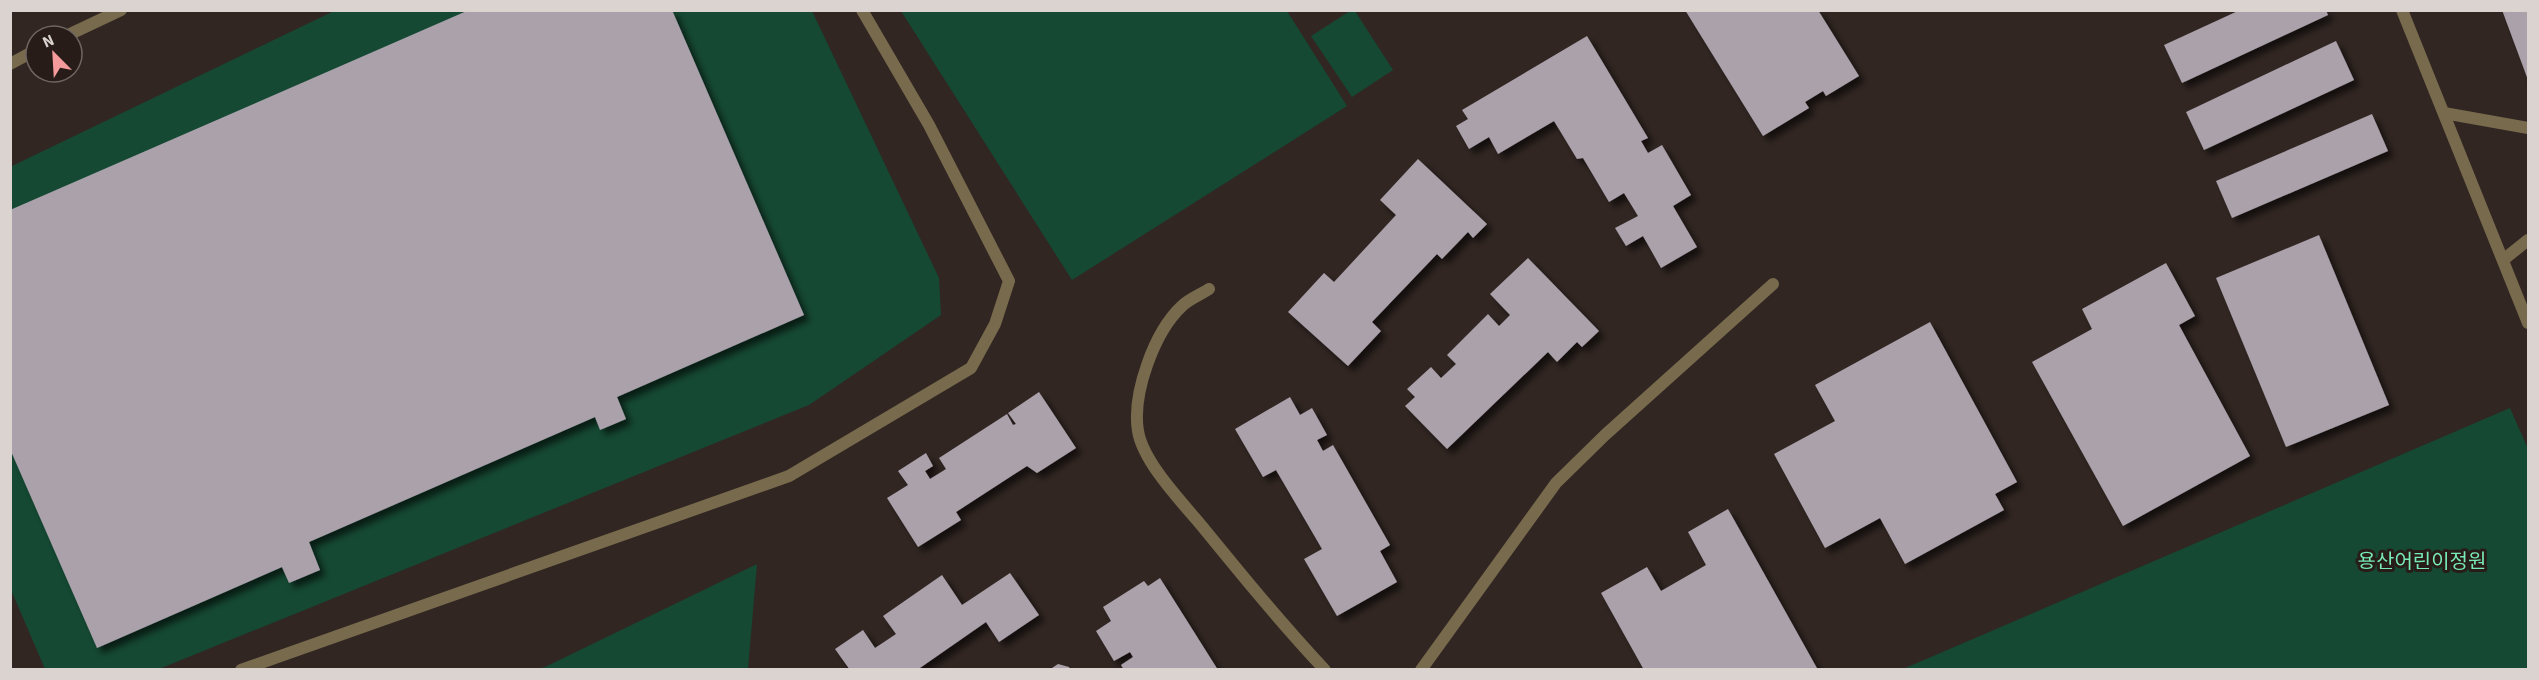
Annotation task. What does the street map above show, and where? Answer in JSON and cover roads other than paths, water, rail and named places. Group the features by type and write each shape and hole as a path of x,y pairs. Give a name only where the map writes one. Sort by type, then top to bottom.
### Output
{"street":[{"path":"84,27 121,10"},
{"path":"241,669 789,476 971,368 995,324 1009,280 929,124 862,10"},
{"path":"2402,10 2529,323"},
{"path":"10,64 24,56"},
{"path":"2444,113 2529,128"},
{"path":"2503,260 2529,240"},
{"path":"1421,669 1556,483 1605,435 1773,284"},
{"path":"1209,289 1183,305 1167,324 1143,377 1137,405 1138,432 1145,453 1177,496 1284,627 1325,669"}],"park label":[{"name":"용산어린이정원","path":"2422,562"}]}
